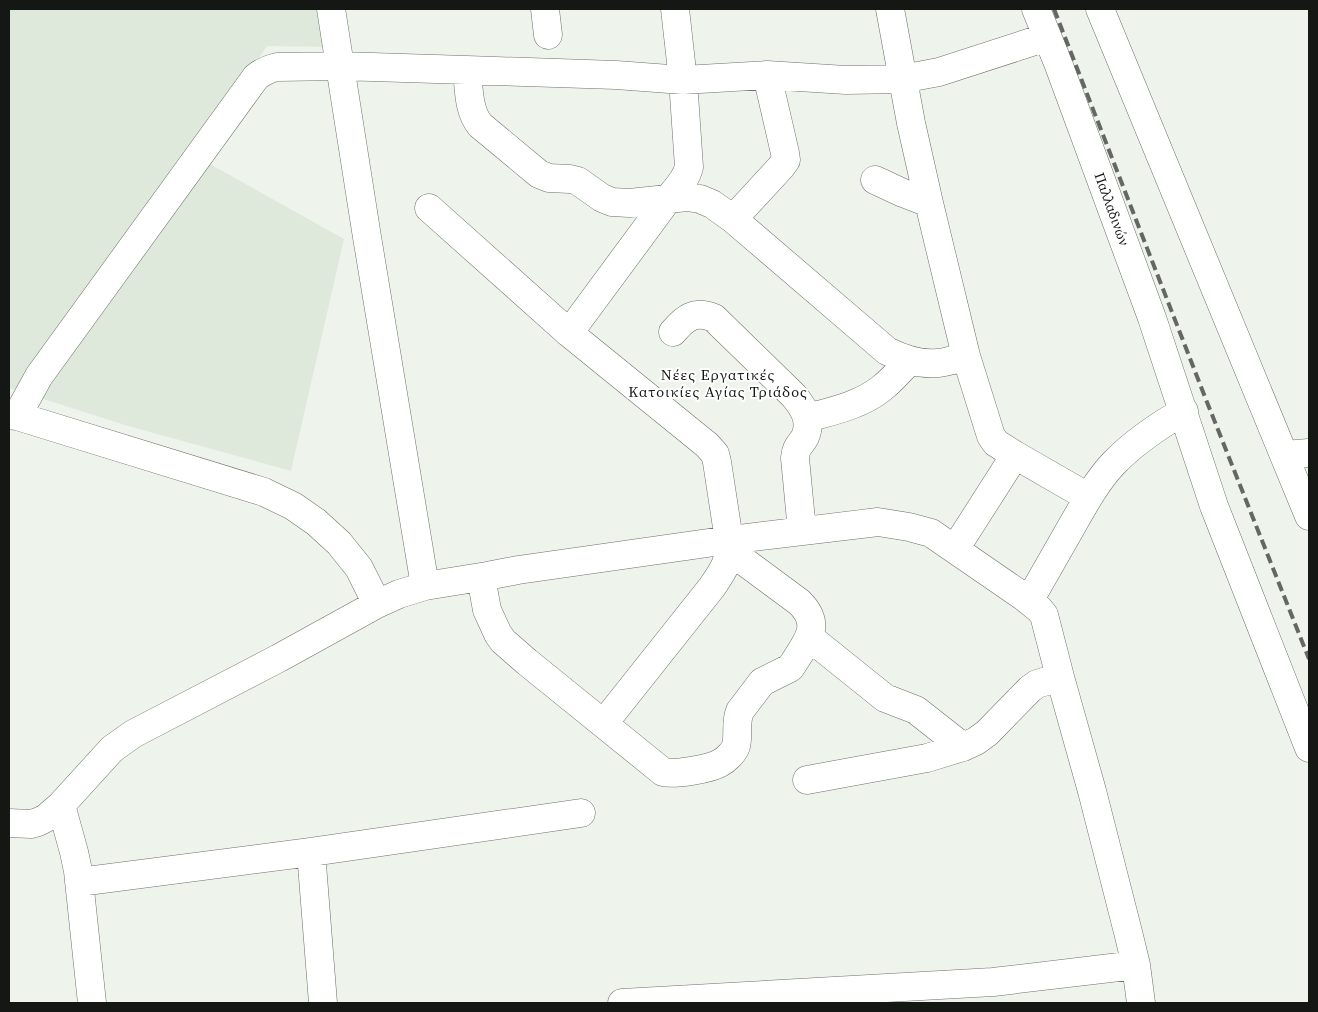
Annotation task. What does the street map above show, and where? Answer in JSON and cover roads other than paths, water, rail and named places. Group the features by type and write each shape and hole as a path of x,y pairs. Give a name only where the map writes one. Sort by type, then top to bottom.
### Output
{"street":[{"path":"331,9 425,586"},
{"path":"569,332 685,178 689,167 683,80 675,9"},
{"path":"890,9 902,79 929,203 966,356 991,436 996,443 1088,497"},
{"name":"Παλλαδινών","path":"1036,9 1152,318 1214,506 1309,748"},
{"path":"1100,9 1297,454 1309,516"},
{"path":"377,604 359,568 340,543 316,522 293,506 264,492 13,416 39,376 256,77 277,66 340,66 616,75 683,80 767,75 846,80 902,79 939,72 1047,37"},
{"path":"466,70 471,107 475,119 539,174 549,178 578,181 599,196 612,202 629,203 688,197 712,204 734,219 887,351 909,361 920,363 939,363 966,356"},
{"path":"734,219 786,160 767,75"},
{"path":"875,180 929,203"},
{"path":"429,208 569,332 712,450 717,462 730,545 727,563 712,587 604,723"},
{"path":"673,332 683,321 694,315 704,314 714,318 803,407 808,428 796,449 795,458 802,531"},
{"path":"807,418 851,406 867,398 882,388 909,361"},
{"path":"1029,600 1088,497 1103,476 1128,449 1154,428 1184,411"},
{"path":"955,549 1015,454"},
{"path":"9,823 31,824 46,818 61,805 112,749 133,734 399,594 425,586 518,570 730,545 802,531 878,522 931,533 1029,600 1042,611 1094,800 1136,965 1141,1003"},
{"path":"481,577 487,610 503,641 663,772 679,772 715,765 726,758 735,748 739,714 760,684 766,679 790,668 810,637 812,627 807,610 730,545"},
{"path":"810,637 885,698 916,710 963,747"},
{"path":"807,780 927,758 963,747 988,733 1030,689 1037,684 1060,677"},
{"path":"61,805 74,852 79,882 92,1003"},
{"path":"79,882 312,852 581,813"},
{"path":"312,852 323,1003"},
{"path":"622,1003 992,992 1136,965"}],"railway":[{"path":"1054,9 1309,659"}],"district":[{"name":"Νέες Εργατικές Κατοικίες Αγίας Τριάδος","path":"718,384"}]}
